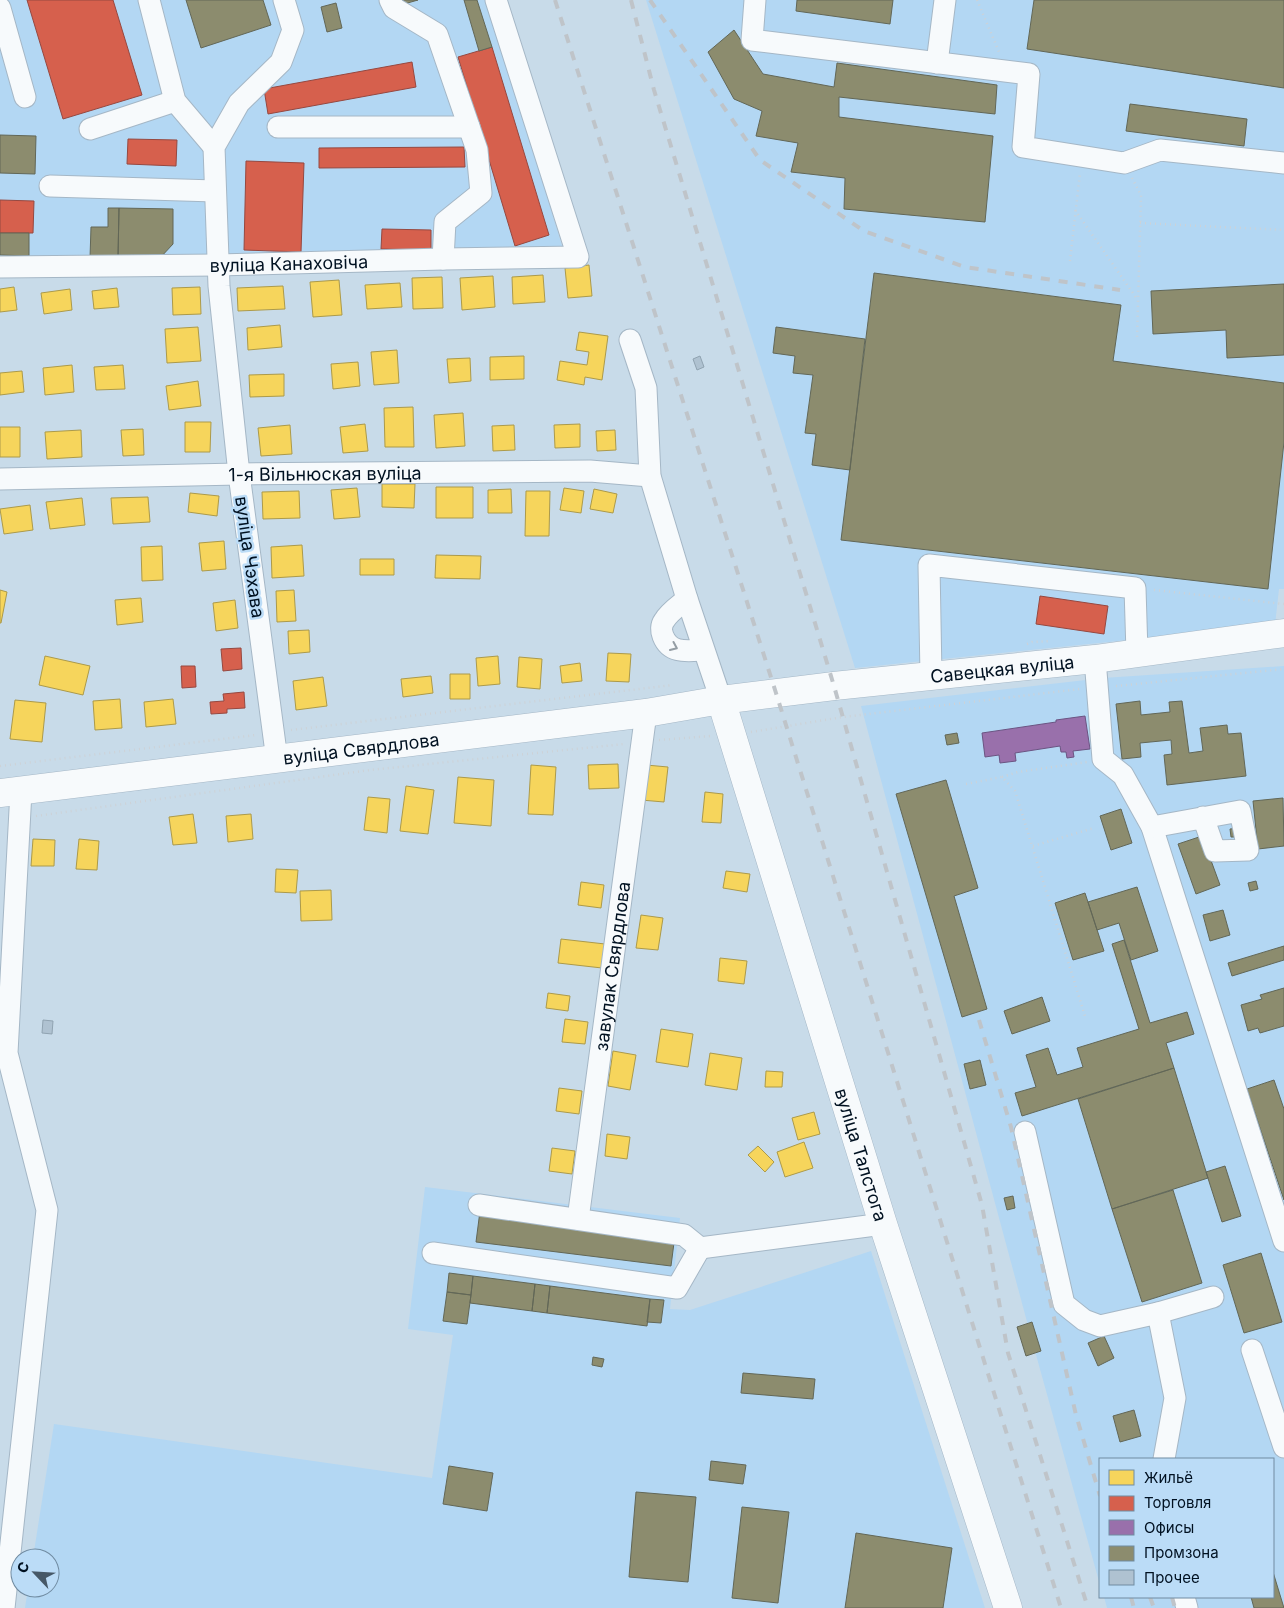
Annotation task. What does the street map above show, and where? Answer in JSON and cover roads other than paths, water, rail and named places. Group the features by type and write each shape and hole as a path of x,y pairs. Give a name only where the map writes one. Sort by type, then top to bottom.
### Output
{"main road":[{"name":"Савецкая вуліца","path":"721,700 1096,659 1284,633"},
{"name":"вуліца Свярдлова","path":"10,792 646,713 721,700"},
{"name":"вуліца Талстога","path":"721,700 883,1224 1008,1608"}],"street":[{"path":"149,0 175,101 214,147 239,103 281,62 293,30 284,0"},
{"path":"390,0 394,8 437,34 477,150 481,192 445,222 443,259"},
{"name":"вуліца Канаховіча","path":"0,267 218,265 578,257 496,0"},
{"path":"756,0 752,40 1029,74 1023,148 1124,163 1160,150 1284,163"},
{"path":"938,63 945,0"},
{"path":"0,8 25,97"},
{"path":"90,129 175,101"},
{"path":"278,127 469,127"},
{"name":"вуліца Чэхава","path":"214,147 219,286 239,474 277,760"},
{"path":"50,186 215,191"},
{"path":"630,340 646,388 650,476 703,650 721,700"},
{"name":"1-я Вільнюская вуліца","path":"0,479 239,474 590,471 650,476"},
{"path":"931,676 929,565 1135,588 1137,653"},
{"path":"687,599 671,612 664,621 661,631 666,643 674,649 686,651 703,650"},
{"path":"1284,623 1284,633"},
{"path":"1096,659 1104,759 1123,775 1152,827 1284,1241"},
{"name":"завулак Свярдлова","path":"578,1219 646,713"},
{"path":"4,1608 47,1210 7,1053 19,818 10,792"},
{"path":"1152,827 1203,817"},
{"path":"1025,1132 1064,1304 1084,1320 1100,1326 1213,1298"},
{"path":"479,1205 684,1235 700,1248 883,1224"},
{"path":"433,1253 677,1288 700,1248"},
{"path":"1158,1313 1175,1398 1164,1458"},
{"path":"1252,1350 1279,1418 1284,1447"}],"railway":[{"path":"555,0 776,693 1061,1608"},
{"path":"631,0 654,90 834,686 982,1205 1008,1353 1088,1608"},
{"path":"650,0 760,160 864,231 965,267 1120,290"},
{"path":"979,1020 1011,1127 1076,1415 1099,1493"},
{"path":"1131,1598 1134,1608"},
{"path":"1150,1598 1154,1608"},
{"path":"1172,1598 1175,1608"}]}
